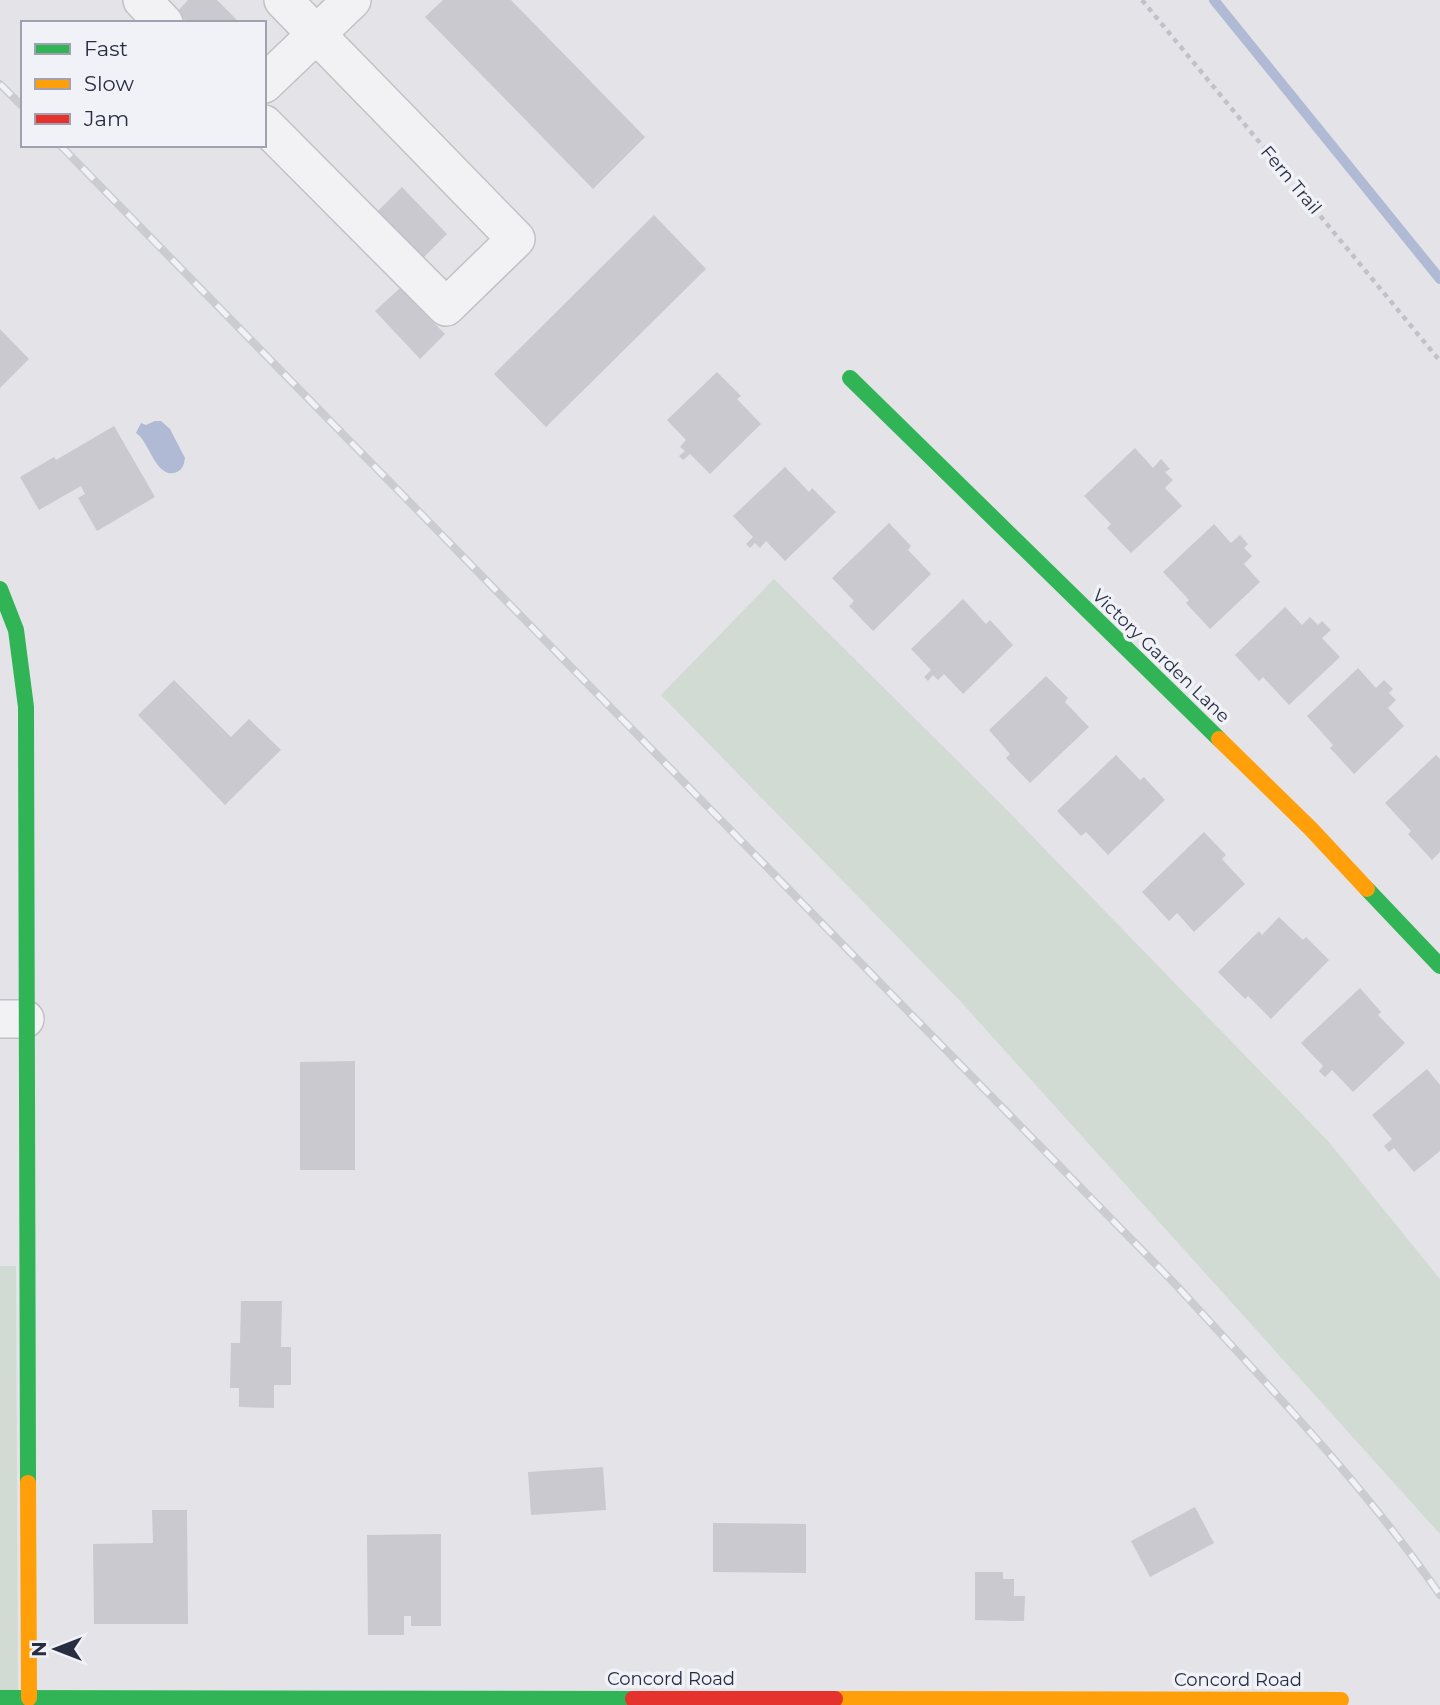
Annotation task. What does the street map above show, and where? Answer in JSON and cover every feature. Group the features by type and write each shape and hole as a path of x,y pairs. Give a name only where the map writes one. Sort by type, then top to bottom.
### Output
{"street":[{"path":"142,0 162,21"},
{"path":"266,126 446,307 516,239 283,0"},
{"path":"266,81 352,0"},
{"name":"Victory Garden Lane","path":"850,378 1311,829 1440,966"},
{"path":"0,589 16,630 26,707 12,1019 29,1698"},
{"name":"Concord Road","path":"0,1698 1341,1700"}],"path":[{"name":"Fern Trail","path":"1142,0 1440,361"}],"shaded area":[{"path":"774,579 1003,806 1328,1141 1440,1279 1440,1534 962,1003 661,695"},
{"path":"0,1266 16,1266 18,1690 0,1690"}],"water":[{"path":"161,421 170,429 185,458 182,468 177,472 164,471 136,433 141,423 146,425"}],"building":[{"path":"188,0 217,0 238,21 186,21 177,12"},
{"path":"443,0 511,0 645,137 593,189 425,17"},
{"path":"402,187 447,234 420,261 375,214"},
{"path":"654,215 706,269 546,427 494,374"},
{"path":"400,288 445,334 420,359 375,311"},
{"path":"0,329 29,359 0,388"},
{"path":"717,372 741,396 737,399 761,424 710,474 690,454 683,460 679,456 685,451 680,447 686,440 667,420"},
{"path":"114,426 155,497 97,531 78,498 85,494 81,486 39,510 20,477 54,457 56,460"},
{"path":"1135,448 1153,468 1161,459 1170,469 1165,472 1173,480 1165,488 1182,506 1131,553 1107,528 1111,524 1084,496"},
{"path":"785,467 809,492 812,488 836,512 785,561 766,541 760,548 755,543 750,548 746,544 753,537 733,516"},
{"path":"889,523 911,546 908,550 931,574 873,631 849,606 854,601 832,578"},
{"path":"1214,524 1231,543 1240,535 1248,544 1244,548 1252,556 1244,564 1260,582 1210,629 1186,603 1189,600 1163,572"},
{"path":"963,599 986,624 990,620 1013,645 963,694 944,674 938,680 933,675 928,681 924,677 931,670 911,649"},
{"path":"1285,607 1302,625 1310,617 1318,625 1322,621 1331,630 1322,638 1340,657 1289,705 1263,677 1259,681 1235,655"},
{"path":"1358,668 1376,688 1384,680 1393,689 1389,693 1396,700 1388,708 1404,726 1354,774 1330,748 1333,745 1307,716"},
{"path":"1046,676 1068,698 1065,702 1089,727 1030,783 1006,758 1010,754 989,730"},
{"path":"174,680 231,737 249,719 281,750 225,805 138,715"},
{"path":"1116,755 1140,780 1144,777 1165,800 1108,855 1086,832 1081,836 1057,811"},
{"path":"1436,755 1440,759 1440,852 1432,860 1408,834 1411,831 1385,803"},
{"path":"1204,832 1226,855 1222,859 1245,884 1194,932 1177,913 1169,921 1142,892"},
{"path":"1279,917 1303,940 1306,937 1329,960 1271,1019 1248,996 1245,999 1218,972 1259,931 1262,935"},
{"path":"1360,988 1381,1012 1378,1015 1405,1043 1353,1092 1332,1070 1325,1077 1319,1071 1323,1066 1301,1043"},
{"path":"355,1061 355,1170 300,1170 300,1062"},
{"path":"1427,1069 1440,1085 1440,1151 1414,1172 1394,1148 1389,1152 1384,1146 1392,1139 1372,1115"},
{"path":"241,1301 282,1301 281,1347 291,1347 291,1385 274,1385 274,1408 239,1407 239,1388 230,1388 231,1343 240,1343"},
{"path":"603,1467 606,1510 531,1515 528,1472"},
{"path":"1195,1507 1214,1543 1150,1577 1131,1541"},
{"path":"152,1510 187,1510 188,1624 94,1624 93,1544 153,1543"},
{"path":"713,1523 806,1524 806,1573 713,1572"},
{"path":"441,1534 441,1626 411,1626 411,1616 404,1616 404,1635 368,1635 367,1535"},
{"path":"975,1572 1003,1572 1003,1579 1014,1579 1014,1596 1025,1596 1024,1621 975,1620"}],"waterway":[{"path":"1214,0 1440,279"}],"railway":[{"path":"0,84 21,105"},
{"path":"62,147 1177,1286 1347,1474 1440,1595"}],"traffic: fast":[{"path":"850,378 1219,739"},
{"path":"0,589 16,630 26,707 28,1483"},
{"path":"1367,889 1440,966"},
{"path":"0,1698 633,1699"}],"traffic: slow":[{"path":"1219,739 1311,829 1367,889"},
{"path":"28,1483 29,1698"},
{"path":"835,1699 1341,1700"}],"traffic: jam":[{"path":"633,1699 835,1699"}]}
